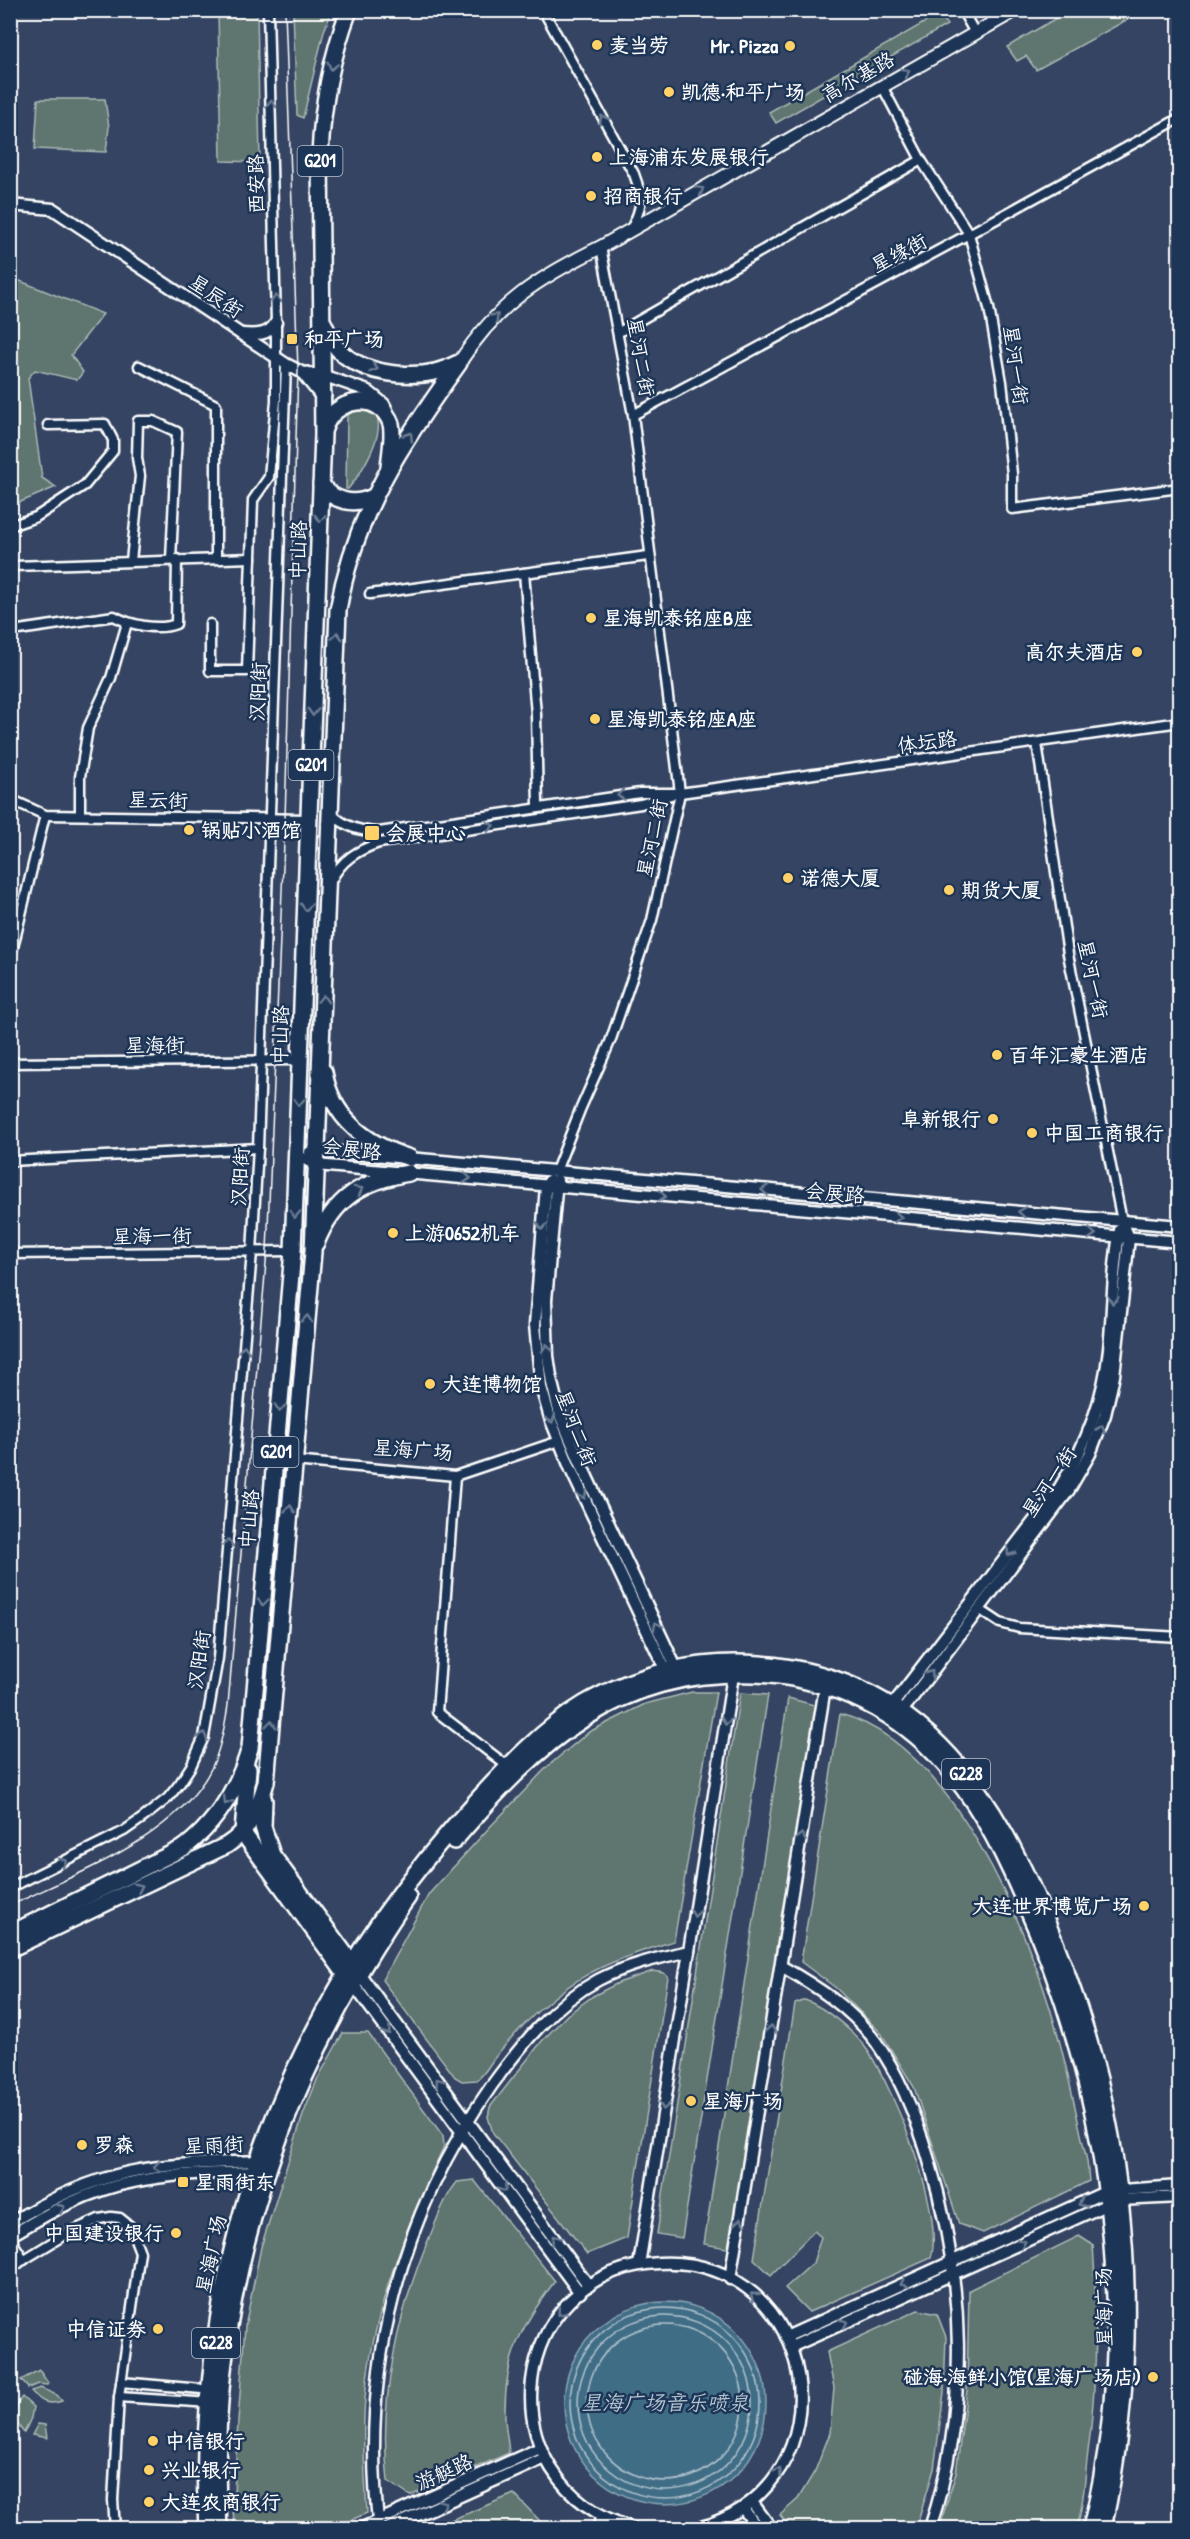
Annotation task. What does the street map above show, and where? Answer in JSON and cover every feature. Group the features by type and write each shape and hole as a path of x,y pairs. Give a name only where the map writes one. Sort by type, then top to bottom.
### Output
{"highway":[{"name":"中山路","path":"10,1934 185,1847 201,1835 227,1802 244,1767 250,1748 293,1251 323,435 323,396 315,375 322,315 321,122 336,48 349,10"},
{"path":"322,315 333,344 344,356 359,363 393,373 428,375 443,372 459,363"},
{"name":"中山路","path":"10,1949 227,1845 243,1833 257,1809 266,1782 313,1252 338,610 351,552 373,497 389,467 459,363"},
{"path":"323,435 328,419 341,406 351,402 370,403 378,408 391,425 389,467"},
{"path":"321,484 327,492 344,501 364,501 373,497"},
{"path":"321,1057 325,1078 344,1116 370,1142 410,1166"},
{"path":"313,1252 320,1232 341,1201 356,1190 410,1166"},
{"name":"星海广场","path":"207,2529 206,2459 259,2168 300,2057 352,1974 381,1917 427,1857 550,1729 582,1706 617,1687 716,1663 734,1668 783,1666 826,1682 856,1687 893,1713 918,1723 941,1745 981,1794 1011,1848 1051,1932 1090,2046 1105,2105 1113,2196 1126,2276 1126,2346 1122,2418 1103,2529"},
{"path":"250,1748 243,1833 352,1974"},
{"path":"266,1782 263,1827 272,1855 352,1974"},
{"name":"星海广场","path":"1092,2529 1106,2452 1114,2381 1113,2196"},
{"name":"星海广场","path":"218,2397 219,2529"}],"main road":[{"name":"高尔基路","path":"459,363 495,316 520,292 1016,10"}],"street":[{"name":"西安路","path":"268,10 276,322 281,361"},
{"path":"543,10 634,174 640,191 642,209 631,229"},
{"path":"962,10 975,33"},
{"name":"星河一街","path":"882,86 921,160 969,234 989,308 1002,382 1012,474 1012,509 1179,488"},
{"name":"星缘街","path":"633,415 1179,118"},
{"path":"619,332 921,160"},
{"name":"星辰街","path":"10,205 53,209 281,361 315,375 368,391 384,404 391,425"},
{"name":"星河二街","path":"601,247 633,415 648,556 680,793 652,920 610,1042 556,1171 552,1186 535,1325 541,1387 559,1441 674,1675"},
{"path":"241,334 261,334 268,331 276,322"},
{"path":"210,624 210,671 247,670 253,500 269,477 281,361"},
{"name":"汉阳街","path":"10,1888 124,1831 144,1817 168,1798 180,1783 191,1766 204,1737 218,1658 252,1252 258,1148 281,361"},
{"path":"139,366 216,405 216,558"},
{"path":"19,630 114,616 127,623 169,627 176,624 174,560 177,432 153,421 138,421 137,458 140,476 131,561"},
{"path":"10,526 36,517 85,485 114,451 114,440 105,424 48,425"},
{"path":"370,594 648,556"},
{"path":"10,563 14,566 251,558"},
{"path":"524,573 536,714 538,804"},
{"path":"80,815 80,777 88,728 111,678 127,623"},
{"name":"体坛路","path":"328,889 342,864 353,854 379,843 641,804 680,793 1179,722"},
{"name":"星河一街","path":"893,1713 979,1609 1069,1490 1099,1435 1111,1393 1119,1352 1124,1237 1122,1221 1068,954 1037,743"},
{"name":"体坛路","path":"331,813 350,828 379,832 640,793 680,793"},
{"name":"星云街","path":"10,799 45,815 309,819"},
{"path":"10,960 45,815"},
{"name":"星海街","path":"10,1063 300,1060"},
{"path":"10,1161 258,1148"},
{"name":"会展路","path":"297,1155 410,1166 556,1171 1179,1226"},
{"name":"会展路","path":"410,1166 552,1186 1179,1242"},
{"name":"星河二街","path":"552,1186 546,1300 548,1356 552,1383 560,1415 674,1675"},
{"name":"星河一街","path":"893,1713 1060,1487 1082,1448 1105,1376 1124,1237"},
{"name":"星海一街","path":"10,1254 293,1251"},
{"name":"星海广场","path":"294,1461 455,1476 559,1441"},
{"path":"455,1476 437,1712 513,1770"},
{"path":"979,1609 1000,1623 1019,1628 1179,1637"},
{"path":"639,2265 734,1668"},
{"path":"730,2279 826,1682"},
{"path":"379,2525 374,2474 375,2412 381,2353 388,2314 412,2232 437,2174 461,2132 498,2077 546,2020 599,1980 689,1951"},
{"path":"781,1965 817,1986 849,2011 875,2041 894,2071 918,2127 933,2172 952,2262 958,2338 954,2416 945,2472 930,2529"},
{"path":"352,1974 468,2121 589,2286"},
{"path":"352,1974 461,2132 580,2294"},
{"name":"星雨街","path":"10,2223 77,2189 128,2172 188,2164 259,2168"},
{"name":"星雨街","path":"10,2237 64,2207 131,2182 259,2168"},
{"path":"789,2342 952,2262 1113,2196 1179,2186"},
{"path":"789,2342 953,2274 1113,2196 1179,2197"},
{"path":"18,2264 66,2234 99,2219 111,2217 120,2218 129,2226 140,2252 119,2397 114,2480 115,2529"},
{"path":"10,2237 18,2264"},
{"path":"10,2251 18,2264"},
{"path":"633,2529 601,2516 579,2501 563,2486 543,2453 531,2413 530,2393 535,2363 546,2335 556,2318 589,2286 619,2271 639,2265 679,2263 698,2266 730,2279 752,2293 766,2307 789,2342 800,2383 801,2404 792,2446 771,2483 747,2505 720,2521 698,2529"},
{"path":"121,2382 218,2397"},
{"path":"119,2397 218,2397"},
{"name":"游艇路","path":"362,2529 379,2525 543,2453"},
{"name":"游艇路","path":"389,2529 543,2453"},
{"path":"747,2505 757,2529"},
{"path":"747,2505 771,2529"},
{"path":"599,2529 601,2516"}],"green space":[{"path":"218,11 257,11 260,162 221,161"},
{"path":"293,11 332,11 324,31 303,118 297,115"},
{"path":"1068,11 1143,11 1036,70 1026,56 1017,61 1007,47"},
{"path":"941,13 947,25 776,123 769,112"},
{"path":"38,99 105,99 109,127 106,152 35,149"},
{"path":"10,277 103,314 71,355 83,372 77,380 35,370 28,378 42,478 56,487 11,506"},
{"path":"362,407 375,414 378,431 365,464 346,489 347,417 351,411"},
{"path":"692,1692 716,1692 674,1941 607,1964 571,1984 536,2012 477,2080 462,2081 455,2077 382,1980 429,1894 548,1766 589,1732 645,1704"},
{"path":"740,1693 768,1695 682,2238 657,2234"},
{"path":"788,1698 818,1706 732,2249 704,2244"},
{"path":"840,1714 880,1732 917,1762 950,1800 980,1846 1006,1894 1027,1943 1057,2032 1087,2161 1089,2181 983,2233 959,2224 914,2087 881,2033 836,1988 801,1962"},
{"path":"653,1971 664,1973 668,1977 627,2238 587,2254 493,2133 488,2117 490,2107 542,2041 567,2015 593,1996 618,1983"},
{"path":"805,2000 831,2015 848,2029 868,2051 879,2070 914,2152 924,2183 933,2237 931,2258 809,2312 785,2288 813,2263 821,2237 814,2231 771,2275 754,2259 795,2004"},
{"path":"343,2033 368,2033 443,2136 444,2146 417,2206 393,2269 375,2333 364,2413 367,2513 333,2528 235,2528 233,2512 245,2327 261,2247 303,2115 317,2080"},
{"path":"474,2180 555,2281 524,2328 511,2359 505,2395 509,2453 410,2496 388,2481 386,2418 394,2353 420,2260 443,2206 457,2182"},
{"path":"1079,2236 1093,2245 1096,2326 1093,2406 1084,2494 1077,2528 939,2528 956,2473 967,2390 969,2290"},
{"path":"918,2310 937,2314 946,2337 944,2392 934,2469 916,2528 790,2528 780,2515 798,2499 815,2471 830,2433 834,2388 827,2352"},
{"path":"39,2370 48,2383 47,2385 38,2384 28,2388 21,2380"},
{"path":"40,2388 57,2395 62,2401 49,2403 38,2398 31,2391"},
{"path":"22,2397 33,2407 24,2433 18,2424 16,2415 17,2406"},
{"path":"38,2424 45,2425 47,2438 32,2435"},
{"path":"514,2494 544,2528 432,2528"}],"water":[{"name":"星海广场音乐喷泉","path":"665,2302 685,2304 704,2310 721,2319 743,2339 758,2364 764,2383 766,2403 764,2423 758,2442 749,2459 729,2481 704,2496 685,2502 665,2504 645,2502 626,2496 609,2487 587,2467 572,2442 566,2423 564,2403 566,2383 572,2364 581,2347 601,2325 626,2310 645,2304"}],"tram line":[{"path":"10,1906 123,1850 176,1814 196,1792 212,1767 218,1752 228,1705 267,1251 285,819 298,370 285,10"}],"place":[{"name":"麦当劳","path":"597,45"},
{"name":"Mr. Pizza","path":"790,46"},
{"name":"凯德·和平广场","path":"669,92"},
{"name":"上海浦东发展银行","path":"597,157"},
{"name":"招商银行","path":"591,196"},
{"name":"和平广场","path":"292,339"},
{"name":"星海凯泰铭座B座","path":"591,618"},
{"name":"高尔夫酒店","path":"1137,652"},
{"name":"星海凯泰铭座A座","path":"595,719"},
{"name":"锅贴小酒馆","path":"189,830"},
{"name":"会展中心","path":"372,833"},
{"name":"诺德大厦","path":"788,878"},
{"name":"期货大厦","path":"949,890"},
{"name":"百年汇豪生酒店","path":"997,1055"},
{"name":"阜新银行","path":"993,1119"},
{"name":"中国工商银行","path":"1032,1133"},
{"name":"上游0652机车","path":"393,1233"},
{"name":"大连博物馆","path":"430,1384"},
{"name":"大连世界博览广场","path":"1144,1906"},
{"name":"星海广场","path":"691,2101"},
{"name":"罗森","path":"82,2145"},
{"name":"星雨街东","path":"183,2182"},
{"name":"中国建设银行","path":"176,2233"},
{"name":"中信证券","path":"158,2329"},
{"name":"碰海·海鲜小馆(星海广场店)","path":"1153,2377"},
{"name":"中信银行","path":"153,2441"},
{"name":"兴业银行","path":"149,2470"},
{"name":"大连农商银行","path":"149,2502"}]}
